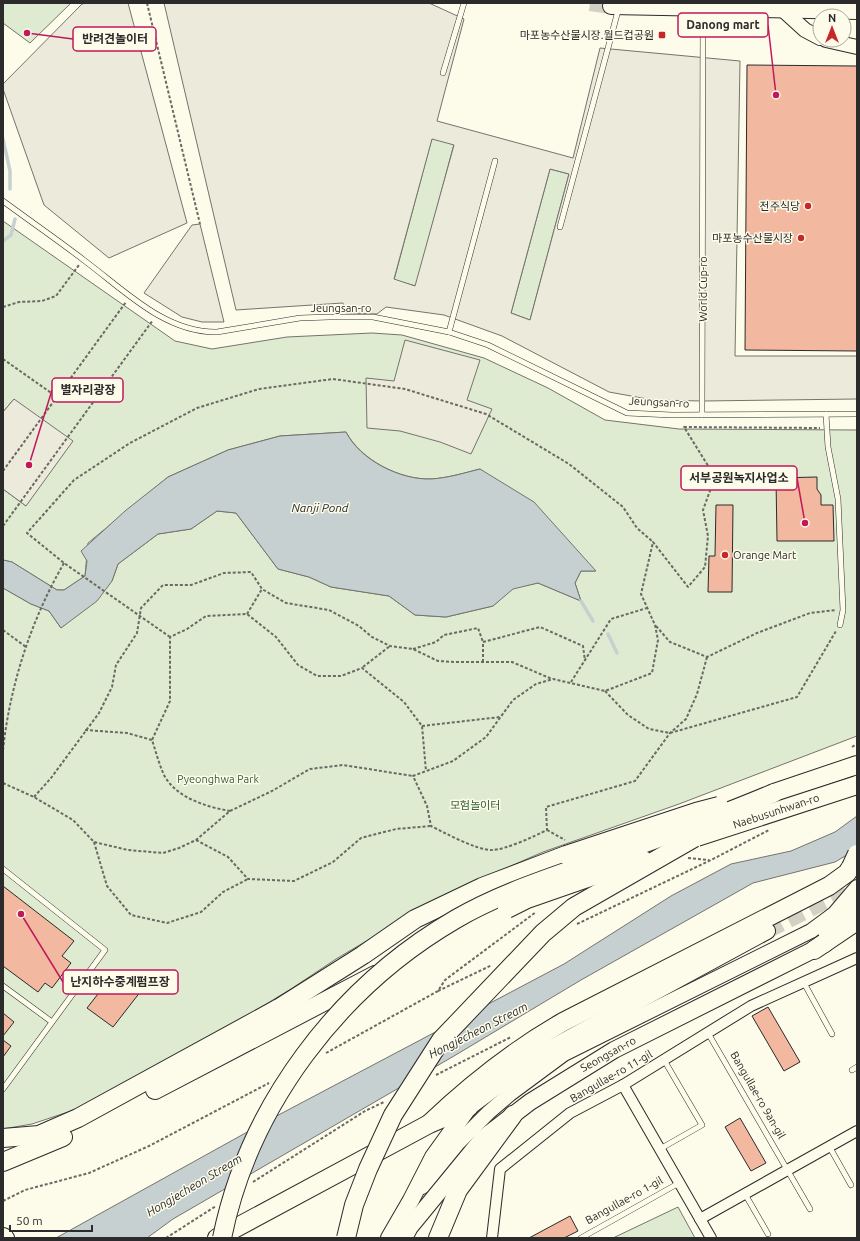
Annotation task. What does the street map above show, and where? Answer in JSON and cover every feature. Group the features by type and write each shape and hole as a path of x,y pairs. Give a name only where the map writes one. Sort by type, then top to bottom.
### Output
{"highway":[{"name":"Naebusunhwan-ro","path":"774,793 857,764"},
{"name":"Naebusunhwan-ro","path":"694,838 857,785"},
{"path":"3,1138 39,1135 78,1118 279,1008 363,955 415,919 482,887 568,850 696,812 774,793"},
{"path":"222,1238 240,1176 256,1136 277,1098 307,1051 340,1011 376,976 418,943 457,918 518,890 700,824 774,793"},
{"path":"3,1162 57,1140 462,929 527,899 627,865 694,838"},
{"path":"346,1238 354,1205 368,1170 393,1116 441,1040 543,933 574,907 694,838"},
{"path":"430,1124 447,1107 498,1064 530,1041 563,1022 829,886 847,874 854,861"},
{"path":"814,950 857,921"},
{"path":"217,1238 430,1124 469,1107"},
{"path":"438,1238 458,1190 513,1115"},
{"path":"208,1238 243,1224"}],"main road":[{"path":"615,6 646,5 703,9 857,11"},
{"path":"783,10 805,30 812,34"},
{"path":"411,1200 458,1143 484,1116 510,1094 564,1054 811,931 834,914 857,887"},
{"path":"739,988 834,927 857,906"},
{"name":"Seongsan-ro","path":"407,1232 483,1138 513,1115 574,1073 614,1050 857,928"},
{"path":"389,1238 433,1157 469,1107 542,1053 767,930"}],"street":[{"name":"Bangullae-ro 11-gil","path":"492,1238 500,1170 570,1113 623,1085 751,1006 857,958"},
{"name":"Bangullae-ro 1-gil","path":"623,1085 711,1238"},
{"path":"700,1219 857,1131"}],"lane":[{"path":"443,73 464,3"},
{"path":"560,227 615,6"},
{"name":"World Cup-ro","path":"702,415 703,9"},
{"path":"449,332 495,161"},
{"name":"Jeungsan-ro","path":"3,201 83,259 130,296 157,314 189,329 203,332 217,332 293,319 329,317 373,318 449,332 488,345 627,413 702,415"},
{"path":"826,414 826,428 838,499 843,610 840,625"},
{"path":"702,415 857,414"},
{"path":"3,869 105,950 3,1089"},
{"path":"804,983 832,1034"},
{"path":"3,986 52,1022"},
{"name":"Bangullae-ro 9an-gil","path":"708,1033 810,1209"},
{"path":"660,1149 702,1125 664,1060"},
{"path":"852,1070 857,1067"},
{"path":"829,1146 851,1185"},
{"name":"Bangullae-ro 1-gil","path":"581,1238 679,1183"},
{"path":"745,1194 768,1234"}],"path":[{"path":"147,3 200,224"},
{"path":"3,307 19,302 42,301 56,296 83,259"},
{"path":"3,471 130,296"},
{"path":"3,526 157,314"},
{"path":"3,359 57,397"},
{"path":"170,636 64,563 27,533 74,480 130,443 197,408 259,389 333,379 405,389 486,414 569,464 623,507 637,528 653,542 688,587 706,568 708,536 703,510 715,477 684,427 826,428"},
{"path":"34,797 51,778 99,713 112,687 116,665 137,632 141,608 163,585 191,585 224,573 251,572 262,589 286,603 329,610 359,626 372,637 390,646 413,649 438,661 512,662 553,679 605,691 652,674 658,640 655,625 641,594 653,542"},
{"path":"3,750 4,733 12,692 26,647 53,581 64,563"},
{"path":"247,614 262,589"},
{"path":"570,683 611,620 647,608"},
{"path":"568,850 547,830 546,807 635,780 670,733 686,719 697,694 708,657 757,633 810,613 843,610"},
{"path":"170,636 187,629 206,616 247,614 276,637 298,665 317,676 341,676 362,668 390,646"},
{"path":"655,625 670,642 708,657"},
{"path":"605,691 628,715 649,729 670,733 797,697 840,625"},
{"path":"483,642 540,627 583,646 585,661"},
{"path":"413,649 436,642 444,635 478,628 483,642 483,662"},
{"path":"3,630 26,647"},
{"path":"170,636 170,701 152,740 165,776 179,792 213,808 230,811"},
{"path":"362,668 404,702 422,726 426,771"},
{"path":"94,842 128,850 163,853 179,848 196,840 230,811 272,791 310,769 343,765 413,776 453,761 486,737 513,700 536,684 553,679"},
{"path":"422,726 500,718"},
{"path":"85,730 127,733 152,740"},
{"path":"852,747 857,744"},
{"path":"413,776 427,806 431,826"},
{"path":"3,784 34,797 73,820 94,842 107,886 131,915 167,923 202,912 223,892 248,879 294,881 333,862 361,838 396,828 431,826 459,840 492,850 529,840 547,830"},
{"path":"574,926 711,860 771,828"},
{"path":"196,840 228,857 248,879"},
{"path":"438,991 496,963"}],"green space":[{"path":"3,3 71,3 30,43 3,23"},
{"path":"432,138 454,144 416,286 394,280"},
{"path":"550,169 569,174 530,320 511,313"},
{"name":"Pyeonghwa Park","path":"3,221 175,341 212,349 287,337 372,333 402,335 484,358 548,388 605,420 679,429 857,430 857,736 679,804 543,852 446,894 336,959 291,989 195,1047 74,1110 32,1124 3,1129 3,588 31,604 49,611 61,628 112,581 118,564 158,534 191,529 217,511 236,513 278,569 309,577 331,587 389,596 415,615 446,617 493,606 513,588 538,583 581,601 575,583 581,571 595,571 480,469 431,479 407,476 394,472 371,459 361,451 346,432 280,436 228,450 168,477 88,543 85,576 64,590 57,590 12,562 3,560 3,489 26,506 14,399 3,412"},
{"path":"678,1207 695,1238 613,1238"}],"shaded area":[{"path":"128,3 187,223 109,258 44,205 3,89 3,84 82,4"},
{"path":"164,3 429,3 464,19 437,121 573,158 600,48 740,61 735,356 857,356 857,399 703,401 653,400 609,392 502,336 444,315 386,307 377,314 346,313 343,303 236,310","holes":["432,139 454,145 415,286 394,279","550,169 569,174 530,320 511,313"]},
{"path":"200,224 224,322 202,322 182,317 144,293 192,225"},
{"path":"405,340 480,360 467,400 492,409 471,454 440,442 400,431 367,428 366,378 394,381"},
{"path":"14,399 73,441 26,506 3,489 3,412"}],"water":[{"name":"Nanji Pond","path":"346,432 352,442 361,451 382,466 394,472 407,476 431,479 480,469 534,502 596,571 581,571 575,583 581,601 538,583 513,589 493,606 446,617 415,615 389,596 331,587 309,577 278,569 236,513 217,511 191,529 158,534 118,564 112,581 97,601 61,628 49,611 31,604 3,588 3,560 12,562 57,590 64,590 85,576 87,561 81,551 125,511 168,477 228,450 280,436"},
{"name":"Hongjecheon Stream","path":"857,816 857,849 835,862 753,883 581,980 454,1056 173,1219 147,1238 56,1238 269,1120 564,964 671,896 731,864 791,851 835,832"}],"building":[{"name":"마포농수산물시장","path":"747,65 857,66 857,351 745,350"},
{"path":"817,477 817,489 821,495 821,505 833,505 834,541 777,541 776,478"},
{"path":"716,505 733,505 732,592 708,592 709,556 715,556"},
{"path":"3,886 74,941 62,956 71,963 52,988 45,983 38,992 3,966"},
{"path":"116,971 141,991 113,1027 87,1008"},
{"path":"768,1007 800,1062 784,1071 752,1016"},
{"path":"3,1013 14,1022 3,1036"},
{"path":"3,1040 11,1046 3,1057"},
{"path":"740,1118 766,1163 751,1171 725,1127"},
{"path":"570,1216 578,1231 564,1238 529,1238"}],"waterway":[{"path":"3,139 10,171 10,189"},
{"path":"3,241 11,235 15,219"},
{"path":"581,601 593,621"},
{"path":"608,634 617,653"}],"tunnel":[{"path":"590,3 611,6"},
{"path":"767,931 857,885"}],"place":[{"name":"반려견놀이터","path":"27,33"},
{"name":"마포농수산물시장.월드컵공원","path":"662,35"},
{"name":"Danong mart","path":"776,95"},
{"name":"전주식당","path":"808,206"},
{"name":"마포농수산물시장","path":"801,238"},
{"name":"별자리광장","path":"29,465"},
{"name":"서부공원녹지사업소","path":"805,523"},
{"name":"Orange Mart","path":"725,555"},
{"name":"난지하수중계펌프장","path":"21,914"}],"park label":[{"name":"모험놀이터","path":"475,805"}]}
